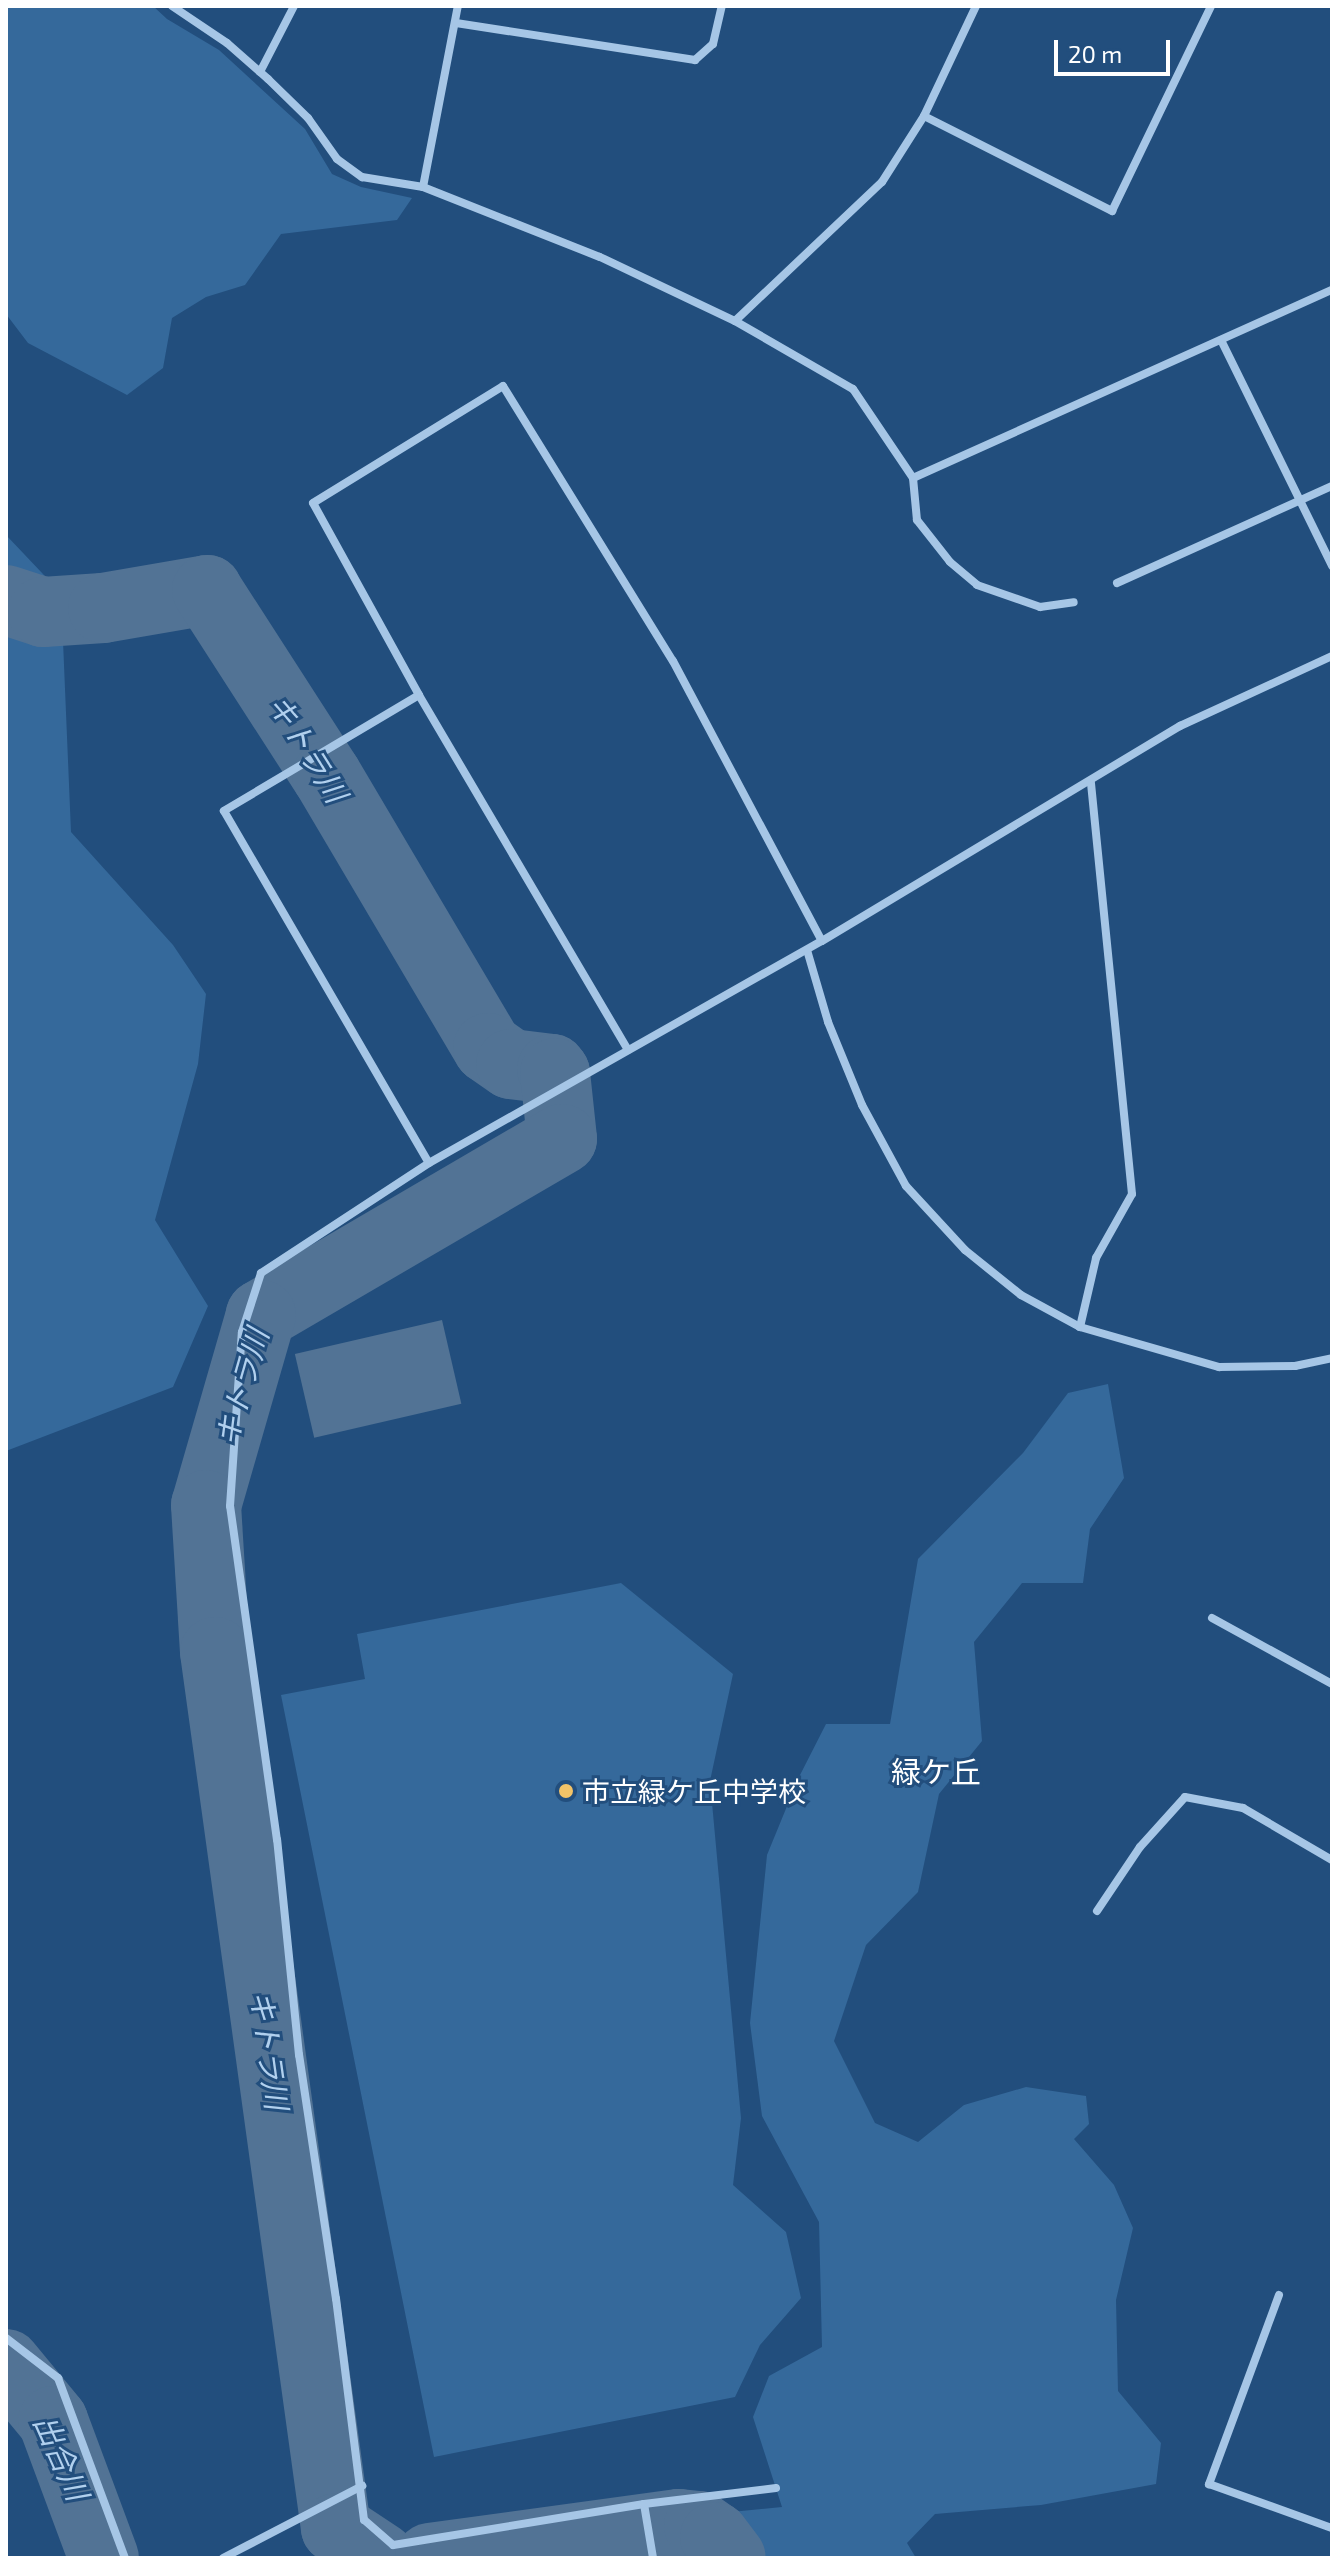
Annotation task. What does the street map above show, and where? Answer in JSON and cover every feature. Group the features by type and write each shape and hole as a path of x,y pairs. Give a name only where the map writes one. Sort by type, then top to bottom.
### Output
{"street":[{"path":"172,6 227,43 260,72 308,118 337,159 362,177 423,187 600,257 735,321 853,389 913,478 917,520 950,562 977,585 1040,607 1074,602"},
{"path":"260,72 294,6"},
{"path":"423,187 458,6"},
{"path":"456,23 695,60 713,44 722,6"},
{"path":"735,321 882,182 924,116 976,6"},
{"path":"924,116 1112,211 1211,6"},
{"path":"913,478 1332,290"},
{"path":"1221,340 1302,499 1332,566"},
{"path":"628,1050 419,695 313,503 503,386 673,661 822,941"},
{"path":"1117,583 1332,486"},
{"path":"776,2488 644,2504 393,2545 364,2520 362,2486 299,2055 277,1840 230,1506 242,1332 261,1273 429,1163 807,950 1180,726 1332,656"},
{"path":"419,695 224,811 429,1163"},
{"path":"1080,1327 1096,1258 1132,1194 1091,782"},
{"path":"807,950 828,1022 862,1105 906,1186 976,1259 1021,1295 1080,1327 1219,1367 1295,1366 1332,1358"},
{"path":"1212,1618 1332,1684"},
{"path":"1097,1911 1140,1847 1185,1797 1243,1808 1332,1860"},
{"path":"1279,2295 1209,2484 1332,2528"},
{"path":"6,2338 58,2378 125,2558"},
{"path":"223,2558 362,2486"},
{"path":"644,2504 653,2558"}],"shaded area":[{"path":"6,6 153,6 167,19 219,50 305,129 332,174 361,187 412,198 397,220 281,234 245,285 206,297 172,318 163,368 127,395 28,343 6,314"},
{"path":"6,535 61,593 71,832 173,945 206,994 198,1064 155,1220 208,1306 173,1387 6,1451"},
{"path":"442,1320 461,1404 314,1438 295,1354"},
{"path":"1108,1384 1124,1478 1090,1529 1083,1583 1022,1583 974,1642 982,1741 939,1794 918,1892 866,1945 834,2041 875,2123 918,2142 964,2105 1026,2087 1086,2096 1089,2124 1074,2139 1114,2185 1133,2228 1116,2300 1118,2391 1161,2443 1156,2484 1041,2505 935,2514 907,2543 916,2558 750,2558 731,2512 782,2507 753,2417 769,2376 822,2347 819,2222 762,2116 750,2023 767,1855 799,1777 826,1724 890,1724 918,1559 1023,1453 1068,1393"},
{"path":"621,1583 733,1674 710,1781 741,2118 733,2185 786,2232 801,2298 760,2345 735,2397 434,2457 281,1695 365,1679 357,1634"}],"waterway":[{"name":"キトラ川","path":"6,600 43,612 103,608 207,590 327,776 488,1048 511,1064 552,1069 555,1073 562,1139 261,1315 206,1505 215,1652 336,2528 381,2558"},
{"name":"出合川","path":"6,2364 53,2421 104,2558"},
{"name":"キトラ川","path":"430,2558 679,2524 699,2526 715,2537 731,2558"}],"place":[{"name":"市立緑ケ丘中学校","path":"566,1791"}],"district":[{"name":"緑ケ丘","path":"936,1771"}]}
